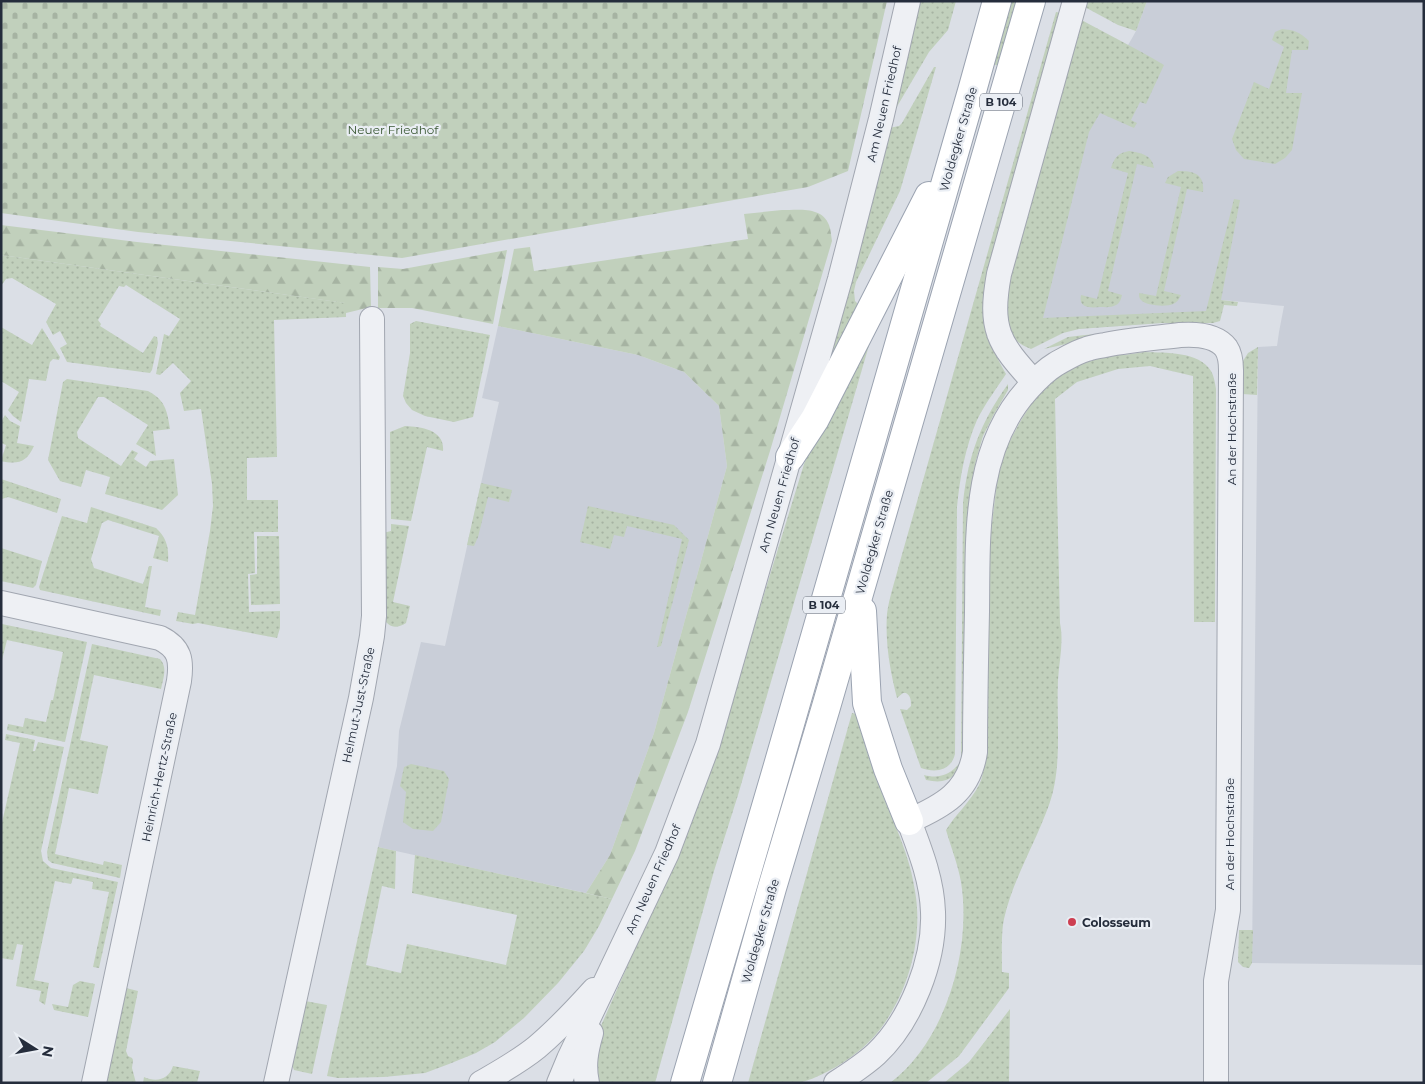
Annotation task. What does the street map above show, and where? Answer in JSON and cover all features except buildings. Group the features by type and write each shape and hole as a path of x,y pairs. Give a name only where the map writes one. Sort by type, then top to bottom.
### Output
{"main road":[{"name":"Woldegker Straße","path":"686,1079 997,1"},
{"name":"Woldegker Straße","path":"719,1078 772,888 1031,1"},
{"path":"790,458 815,418 960,134"},
{"path":"860,588 867,703 888,769 909,821"}],"street":[{"name":"Am Neuen Friedhof","path":"609,974 667,853 708,744 858,211 908,1"},
{"path":"1034,382 1006,348 998,333 995,318 995,296 999,274 1075,1"},
{"name":"Helmut-Just-Straße","path":"276,1083 361,698 372,636 374,616 372,319"},
{"name":"An der Hochstraße","path":"909,821 941,805 969,777 974,764 976,752 975,692 978,532 983,489 991,454 1006,417 1034,382 1054,365 1086,349 1129,340 1185,335 1197,335 1219,342 1226,349 1230,358 1231,370 1228,910 1216,981 1216,1083"},
{"name":"Heinrich-Hertz-Straße","path":"1,603 160,638 170,643 177,651 180,661 179,681 94,1083"},
{"path":"836,1083 877,1053 894,1033 907,1012 928,959 933,912 930,886 909,821"},
{"path":"481,1083 535,1049 560,1027 609,974"},
{"path":"559,1083 609,974"},
{"path":"587,1083 584,1064 586,1050 609,974"}],"shaded area":[{"path":"1147,1 1424,1 1424,965 1252,963 1258,347 1277,346 1284,306 1222,300 1218,319 1019,333 1076,132 1136,31"},
{"path":"498,326 638,355 684,372 719,406 727,466 654,733 610,855 586,893 378,847 397,766 399,731 421,642 445,646 499,402 482,398"}],"green space":[{"name":"Neuer Friedhof","path":"1,1 887,1 848,171 808,187 402,258 138,232 1,213"},
{"path":"917,1 956,1 948,30 929,52 895,110 893,110"},
{"path":"1010,1 1019,1 1000,66 992,64"},
{"path":"1083,1 1147,1 1136,31 1118,25 1081,5"},
{"path":"1056,12 1066,14 985,320 993,348 1006,374 977,420 966,452 957,507 955,754 953,760 946,767 937,770 926,770 921,768 900,709 907,710 911,706 910,697 908,694 903,693 897,698 894,688 887,646 888,608"},
{"path":"1078,18 1164,65 1146,104 1140,102 1131,120 1137,123 1134,128 1100,113 1089,132 1043,318 1206,311 1234,199 1240,200 1221,300 1238,302 1237,306 1224,305 1220,321 1213,323 1162,323 1079,329 1063,333 1031,349 1015,340 1011,334 1006,320 1003,294"},
{"path":"1282,29 1297,32 1309,41 1308,50 1292,50 1286,93 1302,93 1292,150 1285,158 1275,164 1244,159 1236,150 1232,139 1254,82 1269,89 1284,47 1272,40 1275,32"},
{"path":"934,67 936,67 900,191 856,282 854,291 855,301 861,307 816,399 889,128 899,126 902,123"},
{"path":"1129,151 1148,157 1153,163 1154,168 1137,164 1108,291 1122,296 1120,301 1112,307 1086,306 1081,302 1081,295 1097,299 1128,173 1111,168 1117,156"},
{"path":"1178,171 1193,173 1200,177 1203,192 1187,189 1164,291 1181,295 1173,304 1152,305 1141,300 1139,293 1156,296 1181,187 1165,183 1168,177"},
{"path":"782,210 809,210 821,215 829,225 832,241 770,451 688,712 635,851 612,899 586,893 610,855 654,733 727,466 719,406 684,372 638,355 498,326 514,249 530,247 534,271 748,239 744,214"},
{"path":"1,225 137,242 370,267 371,307 346,313 345,303 1,255"},
{"path":"507,250 493,324 412,308 378,308 378,267 403,269"},
{"path":"1,255 346,303 346,317 274,320 277,457 247,458 247,500 278,500 278,532 254,532 255,573 248,574 249,612 280,611 280,628 277,638 198,623 176,621 178,612 195,615 213,506 212,484 201,409 184,411 180,393 191,381 173,363 160,375 156,374 164,334 169,336 180,319 126,285 124,287 119,286 98,320 101,324 100,326 143,353 154,336 157,337 158,343 150,373 67,362 60,348 67,344 60,331 53,335 46,322 56,304 12,278 6,279 1,286"},
{"path":"416,321 490,335 473,417 454,422 425,416 412,410 406,403 403,396 410,353 410,324"},
{"path":"1,327 32,345 42,328 60,357 59,360 53,359 50,362 46,381 29,379 21,422 8,410 19,392 1,381"},
{"path":"1120,332 1044,349 1068,337"},
{"path":"872,335 738,795 714,871 655,1083 597,1083 596,1037 650,915 717,748 804,464 820,426"},
{"path":"1258,347 1257,395 1242,394 1243,361 1248,353"},
{"path":"1145,352 1190,356 1206,364 1214,380 1216,389 1215,622 1194,622 1193,376 1150,366 1118,369 1077,382 1055,399 1060,623 1062,638 1058,680 1056,775 1049,805 1013,890 1004,919 1002,972 1009,973 1009,988 959,1056 926,1083 890,1083 910,1065 940,1019 951,992 958,964 962,936 963,908 961,882 946,830 975,791 984,769 988,558 997,481 1006,448 1033,401 1060,375 1088,361 1123,353 1124,355"},
{"path":"67,379 148,391 162,402 170,429 153,431 156,456 136,444 148,425 104,397 98,397 77,432 78,438 121,466 132,450 138,453 134,459 146,467 150,461 174,459 178,495 162,510 105,494 110,477 86,470 81,487 60,481 48,460 63,382"},
{"path":"1008,384 1008,390 983,436 971,488 968,531 966,750 957,771 949,779 943,781 926,780 924,775 944,775 953,770 961,761 963,503 965,486 977,440 990,412"},
{"path":"5,415 10,421 20,426 17,443 34,446 28,456 21,461 12,463 1,461 6,445 1,443 1,422"},
{"path":"405,426 431,431 440,438 443,444 443,451 427,447 411,521 391,519 390,432"},
{"path":"1,479 61,499 57,513 8,497 1,501"},
{"path":"481,483 512,490 509,502 488,497 478,537 474,546 467,545"},
{"path":"588,506 674,525 689,540 661,646 657,647 682,539 627,526 624,537 614,535 610,549 580,542"},
{"path":"91,507 156,528 165,539 168,548 168,562 153,558 159,536 108,520 102,523 91,559 94,568 143,584 149,566 152,566 145,607 161,610 160,616 40,590 39,587 62,516 87,523"},
{"path":"391,524 409,526 393,602 410,606 406,623 395,627 389,625 382,616 383,533 391,531"},
{"path":"257,536 279,536 280,604 251,605 250,575 257,574"},
{"path":"1,548 42,561 36,585 33,588 1,581"},
{"path":"2,624 87,642 65,742 7,730 8,724 23,727 25,718 46,722 51,700 53,700 63,652 7,640 1,664"},
{"path":"92,644 160,659 164,666 161,689 94,675 80,740 108,746 98,794 69,788 55,854 103,865 104,861 122,865 120,878 52,863 48,860 47,852"},
{"path":"852,713 856,714 871,765 903,845 912,875 917,908 917,925 916,943 912,960 901,994 884,1024 868,1043 843,1063 802,1082 748,1083"},
{"path":"6,734 35,740 33,751 35,751 38,742 64,747 41,851 43,861 51,868 118,882 99,968 93,967 109,892 92,889 93,882 73,878 71,884 55,881 34,980 49,983 45,1005 39,1001 41,991 16,986 23,945 17,944 13,960 1,958 1,827 20,743 5,740"},
{"path":"411,764 444,771 449,779 441,822 433,831 413,829 403,822 406,792 400,786 404,767"},
{"path":"378,847 396,851 395,889 382,886 366,965 401,973 407,944 506,965 517,915 412,893 415,855 612,899 584,951 558,983 524,1018 495,1042 476,1053 425,1073 384,1077 338,1078 327,1076"},
{"path":"1239,930 1253,930 1252,963 1249,968 1243,967 1238,962"},
{"path":"80,981 95,984 88,1017 54,1010 52,1004 68,1007 73,985"},
{"path":"122,987 138,991 126,1051 133,1060 132,1068 136,1083 109,1083 103,1077"},
{"path":"305,1001 327,1005 312,1074 294,1070 292,1065"},
{"path":"1010,1009 1009,1083 944,1083 969,1062"},
{"path":"173,1066 200,1071 197,1083 143,1083 144,1077 153,1080 162,1079 169,1074"}],"place":[{"name":"Colosseum","path":"1072,922"}]}
